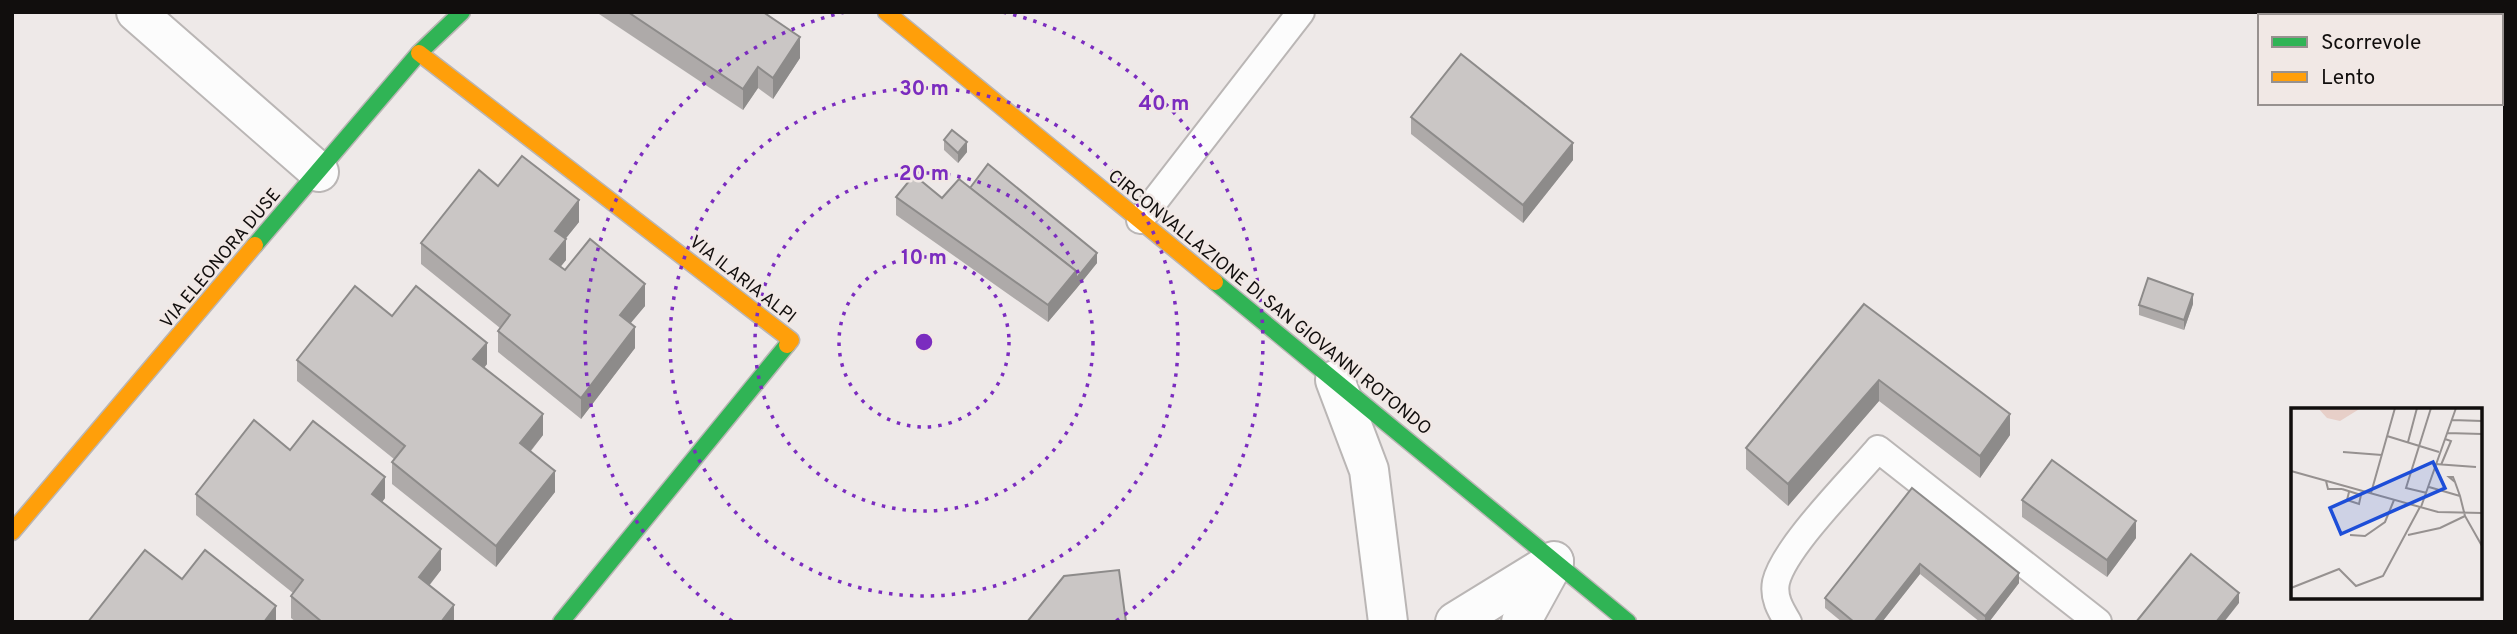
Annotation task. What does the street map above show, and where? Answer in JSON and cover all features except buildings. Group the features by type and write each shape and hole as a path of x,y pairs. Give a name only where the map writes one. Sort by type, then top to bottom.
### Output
{"street":[{"path":"136,12 319,172"},
{"name":"VIA ELEONORA DUSE","path":"12,532 419,53 462,12"},
{"name":"CIRCONVALLAZIONE DI SAN GIOVANNI ROTONDO","path":"886,12 1628,622"},
{"name":"VIA ILARIA ALPI","path":"419,53 790,340 561,622"},
{"path":"1335,380 1368,470 1388,622"},
{"path":"1455,622 1554,561"},
{"path":"1521,622 1554,561"}],"lane":[{"path":"1140,220 1301,12"},
{"path":"1788,622 1777,606 1776,584 1782,565 1878,449 2098,622"}],"traffic: fast":[{"path":"255,245 419,53 462,12"},
{"path":"1215,282 1628,622"},
{"path":"561,622 787,345"}],"traffic: slow":[{"path":"886,12 1215,282"},
{"path":"419,53 791,340 787,345"},
{"path":"12,532 255,245"}]}
